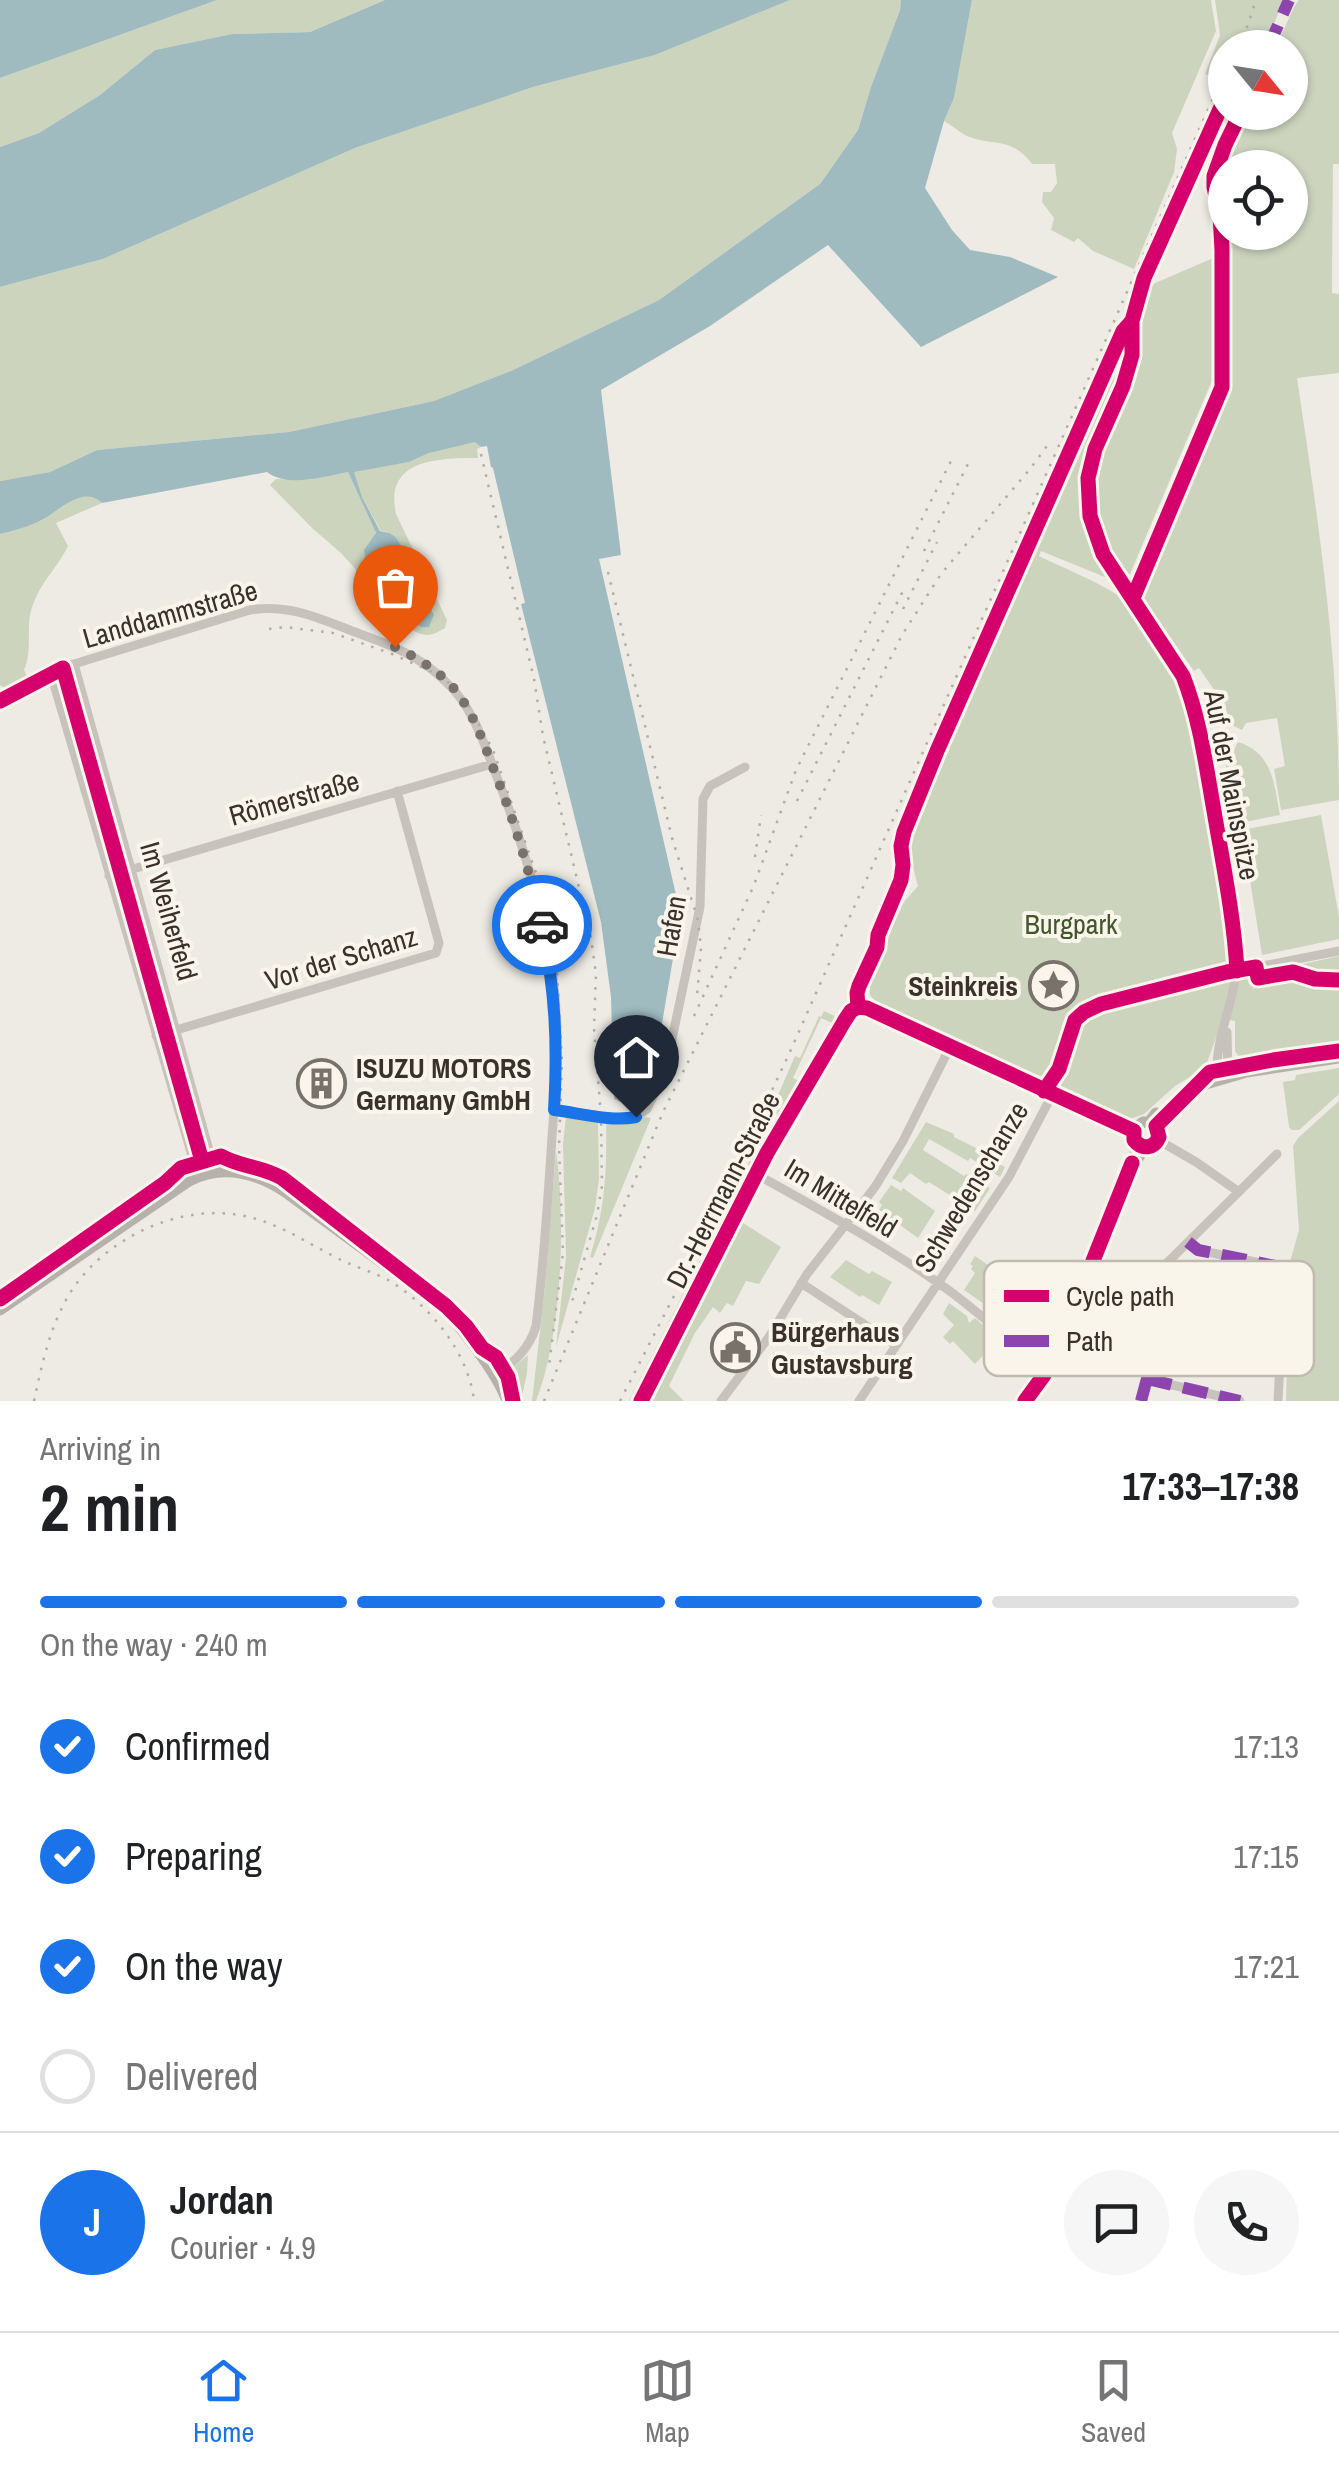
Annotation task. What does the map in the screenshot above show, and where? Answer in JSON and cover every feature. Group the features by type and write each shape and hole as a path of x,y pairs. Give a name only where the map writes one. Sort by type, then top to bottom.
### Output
{"main road":[{"path":"1153,1124 1171,1098 1196,1087 1223,1078 1339,1058"},
{"path":"1140,1123 1153,1124 1159,1132 1158,1140 1152,1146 1141,1146 1134,1131 1140,1123"},
{"path":"1093,1261 1141,1146"},
{"path":"0,1310 198,1176 234,1171 274,1185 437,1303 494,1376 508,1401"},
{"path":"1025,1401 1042,1376"}],"street":[{"name":"Auf der Mainspitze","path":"1144,286 1132,321 1128,370 1095,450 1088,478 1090,516 1102,554 1183,676 1203,748 1230,902 1237,970 1227,1020 1223,1078"},
{"name":"Landdammstraße","path":"1,698 74,664 268,607 304,612 408,653 448,683 466,706 523,848 552,975 556,1013 557,1062 546,1249 536,1326 524,1352 494,1376"},
{"name":"Im Weiherfeld","path":"74,664 216,1172"},
{"name":"Im Weiherfeld","path":"51,674 198,1176"},
{"name":"Römerstraße","path":"109,876 492,764"},
{"name":"Hafen","path":"554,1110 627,1119 647,1110 664,1072 698,920 703,799 710,786 745,767"},
{"name":"Vor der Schanz","path":"156,1036 436,952 439,943 397,792"},
{"path":"1237,970 1339,951"},
{"name":"Dr.-Herrmann-Straße","path":"641,1401 756,1174 845,1020 858,1007 867,1008 950,1047"},
{"path":"721,1401 769,1336 801,1283 875,1187 950,1047 1134,1131"},
{"name":"Schwedenschanze","path":"859,1401 1009,1177 1052,1095"},
{"path":"1158,1140 1239,1192"},
{"path":"1170,1261 1277,1154"},
{"name":"Im Mittelfeld","path":"756,1174 939,1283 984,1319"},
{"path":"1188,1242 1198,1250 1251,1261"},
{"path":"801,1283 896,1345"},
{"path":"1141,1401 1148,1376"},
{"path":"1278,1401 1280,1376"},
{"path":"1147,1379 1240,1401"}],"green space":[{"path":"217,0 385,0 310,32 232,34 155,50 100,95 39,133 0,147 0,78"},
{"path":"790,0 901,0 858,130 820,184 659,300 513,370 434,401 289,432 97,450 50,472 0,481 0,287 103,259 355,148 533,87 655,55"},
{"path":"972,0 1211,0 1216,30 1208,30 1208,50 1172,133 1177,149 1174,172 1134,269 1093,251 1078,238 1074,242 1051,230 1054,218 1042,202 1043,192 1051,192 1057,183 1055,164 1032,164 1008,145 965,135 944,121 954,98"},
{"path":"1215,0 1284,0 1271,30 1219,30"},
{"path":"1299,0 1339,0 1339,164 1333,164 1332,293 1339,294 1339,373 1297,378 1331,641 1339,800 1281,810 1274,769 1285,766 1277,718 1246,723 1242,730 1220,714 1211,704 1219,697 1199,668 1194,671 1133,584 1230,361 1226,250 1308,250 1308,150 1229,150 1238,130 1308,130 1308,30 1284,30"},
{"name":"Burgpark","path":"1218,256 1219,364 1130,574 1117,582 1041,551 1039,556 1127,602 1158,641 1181,686 1197,738 1226,905 1228,981 1339,956 1339,1047 1242,1061 1235,1051 1235,1021 1223,1019 1205,1068 1175,1086 1144,1114 1127,1120 878,1004 865,985 904,902 918,886 909,852 911,833 963,716 957,712 1124,337 1130,335 1142,297 1153,284"},
{"path":"475,441 481,447 477,449 478,458 418,465 398,482 394,496 396,514 447,620 445,628 431,634 410,629 341,553 270,485 276,479 309,480 348,472 376,533 366,564 399,611 429,627 434,615 427,595 421,590 405,552 387,532 381,531 353,471 409,462"},
{"path":"89,495 102,503 56,523 68,546 33,604 24,670 28,679 6,689 0,685 0,534 41,521 74,499"},
{"path":"69,680 75,687 208,1156 196,1159 62,691 62,683"},
{"path":"1238,742 1250,747 1265,762 1280,815 1235,824 1226,766"},
{"path":"1321,815 1339,917 1339,939 1262,955 1242,830"},
{"path":"824,1011 835,1016 832,1023 821,1018 793,1078 801,1082 758,1150 693,1286 633,1401 629,1401 745,1171 795,1056 800,1058"},
{"path":"1339,1068 1339,1094 1299,1130 1292,1130 1283,1082 1295,1080 1296,1075"},
{"path":"1339,1101 1339,1401 1286,1401 1287,1376 1314,1376 1314,1261 1290,1261 1299,1230 1293,1146"},
{"path":"566,1117 598,1121 599,1179 595,1208 556,1347 566,1257"},
{"path":"651,1118 593,1258 590,1257 604,1190 606,1122 629,1124"},
{"path":"926,1122 954,1134 976,1148 975,1152 1005,1167 1000,1177 929,1139 923,1150 990,1188 975,1211 910,1173 901,1183 892,1178"},
{"path":"556,1151 561,1210 560,1277 552,1344 536,1401 532,1401 545,1287"},
{"path":"891,1185 901,1191 903,1188 935,1211 918,1238 879,1210 879,1202"},
{"path":"740,1221 781,1247 759,1284 746,1281 733,1306 727,1303 720,1313 713,1307 695,1333 669,1386 684,1401 647,1401 703,1299"},
{"path":"975,1256 984,1262 984,1304 964,1290 975,1273 970,1264"},
{"path":"846,1260 892,1282 879,1305 830,1277"},
{"path":"949,1303 967,1316 969,1323 975,1318 984,1326 984,1355 975,1364 953,1341 950,1344 943,1337 954,1325 943,1314"},
{"path":"528,1355 521,1401 516,1401 510,1370"}],"water":[{"path":"0,0 217,0 0,78"},
{"path":"385,0 790,0 655,55 533,87 355,148 103,259 0,287 0,147 39,133 100,95 155,50 232,34 310,32"},
{"path":"901,0 972,0 954,98 925,188 970,250 1010,257 1058,277 921,347 828,245 710,326 601,390 621,555 599,559 679,908 656,1059 635,1101 625,1104 614,1099 611,997 601,922 521,604 525,603 487,446 475,442 409,462 354,472 380,531 392,535 401,546 434,615 429,627 421,627 397,607 366,564 364,550 376,533 348,472 295,480 267,472 102,503 86,496 38,522 0,534 0,481 50,472 97,450 289,432 434,401 513,370 659,300 820,184 858,130"}],"railway":[{"path":"1246,30 1256,0"},
{"path":"620,1401 694,1257 789,1054 1208,109"},
{"path":"544,1401 663,1112 902,635 941,574 1050,442"},
{"path":"481,454 534,679 596,974 594,1028 602,1186 572,1302"},
{"path":"694,1016 754,885 796,770 952,459"},
{"path":"924,551 969,462"},
{"path":"903,609 937,542"},
{"path":"608,572 672,838 698,920 701,948 697,996"},
{"path":"797,801 903,591"},
{"path":"269,629 333,633 430,671 449,683 469,707 493,750 537,876 557,972 562,1062 559,1147 563,1253 549,1366"},
{"path":"755,857 761,815"},
{"path":"34,1401 57,1319 85,1273 125,1240 149,1228 173,1219 224,1213 273,1225 403,1290 432,1316 455,1348 471,1383 474,1401"}],"marked path":[{"path":"1276,30 1289,0"},
{"path":"1188,1242 1198,1250 1251,1261"},
{"path":"1141,1401 1148,1376"},
{"path":"1147,1379 1240,1401"}],"cycle path":[{"path":"1211,130 1144,278 1132,321 1132,355 1095,449 1088,478 1090,516 1103,554 1183,676 1189,692 1202,743 1237,971"},
{"path":"1133,598 1222,387 1222,250 1214,176 1232,130"},
{"path":"641,1401 767,1153 845,1020 858,1007 859,986 901,880 904,832 1123,331 1132,321"},
{"path":"0,701 63,668 202,1161"},
{"path":"1044,1091 1059,1069 1075,1020 1101,1004 1256,967 1258,978 1293,972 1315,979 1339,980"},
{"path":"858,1007 1134,1131"},
{"path":"1134,1131 1134,1140 1141,1145 1154,1144 1159,1137 1156,1126 1210,1072 1339,1051"},
{"path":"0,1299 181,1168 221,1156 282,1178 446,1306 482,1348 496,1357 508,1377 513,1401"},
{"path":"1093,1261 1132,1163"},
{"path":"1025,1401 1043,1376"}],"way so far":[{"path":"395,647 431,668 466,706 523,848 542,925"}],"place":[{"name":"Steinkreis","path":"1053,986"},
{"name":"ISUZU MOTORS Germany GmbH","path":"321,1084"},
{"name":"Bürgerhaus Gustavsburg","path":"736,1348"}],"route":[{"path":"542,925 556,1013 554,1110 636,1117"}]}
